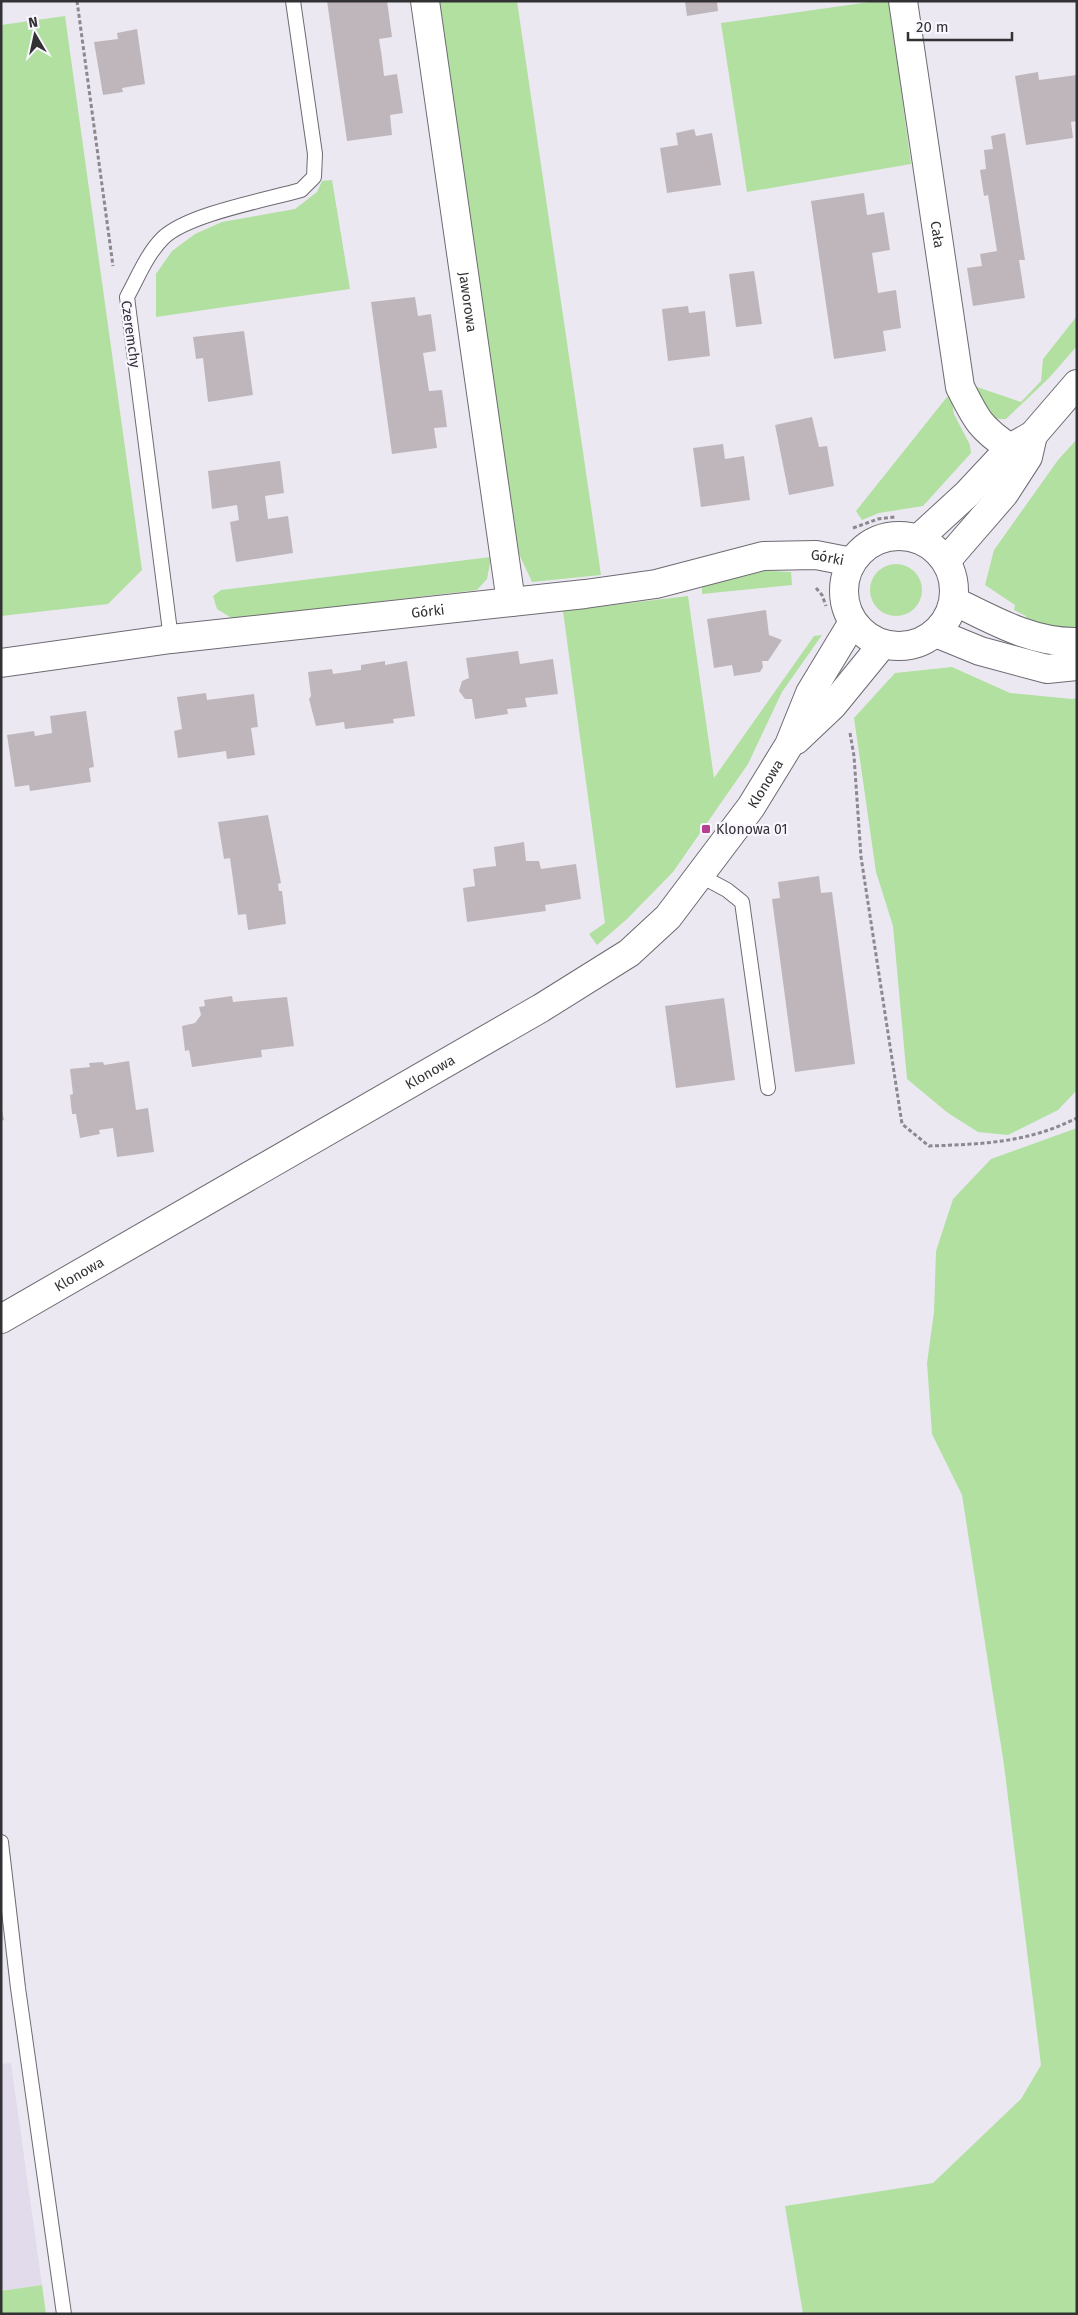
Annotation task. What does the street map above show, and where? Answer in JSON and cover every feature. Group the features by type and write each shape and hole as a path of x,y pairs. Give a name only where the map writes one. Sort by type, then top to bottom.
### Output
{"street":[{"name":"Jaworowa","path":"426,1 511,602"},
{"name":"Cała","path":"903,1 960,387 977,421 995,438 1022,442"},
{"path":"918,539 1022,442 1077,384"},
{"path":"946,561 1004,494 1028,457 1022,442"},
{"path":"897,536 918,539 931,546 946,561 952,572 955,588 954,601 947,620 936,633 923,642 905,646 882,645 871,640 853,622 843,596 845,578 852,562 864,548 879,539 897,536"},
{"name":"Górki","path":"1,663 171,640 656,584 763,556 816,555 852,562"},
{"path":"954,601 1028,635 1061,642 1077,642"},
{"name":"Klonowa","path":"1,1319 541,1008 629,953 668,917 751,807 790,745 810,693 853,622"},
{"path":"936,633 980,651 1047,669 1077,666"},
{"name":"Klonowa","path":"790,745 833,705 882,645"}],"lane":[{"path":"127,297 148,258 164,237 193,221 301,190 314,177 315,154 293,1"},
{"name":"Czeremchy","path":"127,297 171,640"},
{"path":"700,875 727,890 742,902 768,1088"},
{"path":"1,1842 18,1988 64,2314"}],"path":[{"name":"Czeremchy","path":"77,1 114,269 127,297"},
{"path":"833,705 849,731 854,756 861,857 902,1124 929,1146 985,1144 1021,1140 1077,1118"}],"shaded area":[{"path":"11,2063 42,2285 1,2291 1,2064"}],"green space":[{"path":"439,1 517,1 601,575 532,582 519,554"},
{"path":"877,1 889,1 911,164 747,192 721,23"},
{"path":"65,16 142,570 108,604 1,616 1,25"},
{"path":"332,180 350,289 156,317 156,274 172,251 195,234 222,222 295,209 317,192 322,181"},
{"path":"1077,316 1077,346 1049,378 1006,419 999,419 989,414 979,399 977,387 1021,402 1041,381 1043,359"},
{"path":"951,396 954,414 970,445 971,453 923,506 879,513 862,520 856,511 947,397"},
{"path":"1077,439 1077,629 1023,625 1026,616 1014,610 1015,605 985,585 994,550 1058,460"},
{"path":"491,557 487,579 477,590 233,619 217,609 213,596 221,590"},
{"path":"896,564 906,566 914,572 920,580 922,590 920,600 914,608 906,614 896,616 886,614 878,608 872,600 870,590 872,580 878,572 886,566"},
{"path":"752,570 791,572 792,585 702,594 702,584"},
{"path":"688,596 714,778 814,636 822,635 782,692 748,764 673,872 627,919 597,945 589,934 605,923 563,611"},
{"path":"952,667 1010,693 1077,698 1077,1090 1058,1110 1008,1135 978,1132 948,1113 907,1079 893,926 876,872 854,718 895,673"},
{"path":"1077,1128 1077,2314 803,2314 785,2206 933,2183 1021,2099 1041,2065 1004,1765 962,1495 932,1434 927,1363 934,1312 936,1251 953,1199 991,1159"},
{"path":"42,2285 46,2314 1,2314 1,2291"}],"building":[{"path":"327,1 387,1 392,37 379,39 384,76 397,74 403,113 390,115 392,135 347,141"},
{"path":"685,1 717,1 718,11 687,16"},
{"path":"137,29 145,84 122,88 123,92 103,95 94,42 118,39 117,33"},
{"path":"1038,72 1039,80 1077,75 1077,121 1071,122 1073,138 1026,145 1015,76"},
{"path":"694,129 696,136 712,133 721,185 667,193 660,148 678,145 676,133"},
{"path":"1005,133 1025,260 1019,260 1025,298 973,306 967,268 982,266 980,254 997,251 988,195 984,196 980,170 986,169 984,150 993,149 991,136"},
{"path":"864,193 867,215 884,212 890,250 872,253 878,293 896,290 901,328 883,331 886,351 834,359 811,201"},
{"path":"754,271 762,324 736,327 729,274"},
{"path":"415,297 418,316 431,314 436,351 423,353 429,391 442,390 447,427 434,428 437,448 392,454 371,302"},
{"path":"688,306 689,313 705,311 710,356 668,361 662,309"},
{"path":"244,331 253,395 208,402 203,358 196,359 193,337"},
{"path":"812,417 819,447 827,446 834,486 789,495 775,425"},
{"path":"723,444 725,459 744,456 750,500 701,507 693,448"},
{"path":"280,461 284,493 265,496 268,519 288,516 293,553 236,562 230,522 239,520 237,505 212,509 208,471"},
{"path":"766,610 769,635 782,640 768,661 762,661 763,667 760,672 734,676 732,665 714,668 707,619"},
{"path":"518,651 520,664 553,659 558,694 525,698 527,707 507,709 508,714 475,719 472,699 465,699 459,691 462,681 469,678 466,658"},
{"path":"385,661 385,665 407,661 415,716 393,719 394,723 345,729 344,722 316,726 309,699 311,696 308,672 332,669 333,674 361,670 361,665"},
{"path":"206,693 207,700 254,694 258,727 251,728 255,755 227,759 226,751 178,758 174,731 182,729 177,697"},
{"path":"86,711 94,767 89,768 91,782 30,791 29,785 15,787 7,735 34,731 35,736 52,733 50,716"},
{"path":"268,815 281,883 278,884 279,891 282,891 286,924 248,930 246,914 238,915 230,858 224,859 218,822"},
{"path":"524,842 526,861 539,861 541,869 576,864 581,899 545,905 546,911 467,922 463,888 475,886 473,869 496,866 494,847"},
{"path":"819,876 821,893 832,892 855,1064 795,1072 772,899 780,898 778,882"},
{"path":"232,996 233,1002 287,997 294,1046 261,1050 262,1057 192,1067 189,1050 185,1051 182,1026 195,1023 201,1015 199,1007 205,1006 204,1000"},
{"path":"724,998 735,1080 676,1088 665,1006"},
{"path":"129,1061 136,1110 148,1108 154,1152 117,1157 113,1128 99,1130 100,1134 80,1138 76,1114 72,1114 70,1095 73,1094 70,1069 90,1067 89,1063 103,1062 104,1065"},
{"path":"1,1106 4,1120 1,1121"}],"place":[{"name":"Klonowa 01","path":"706,829"}]}
